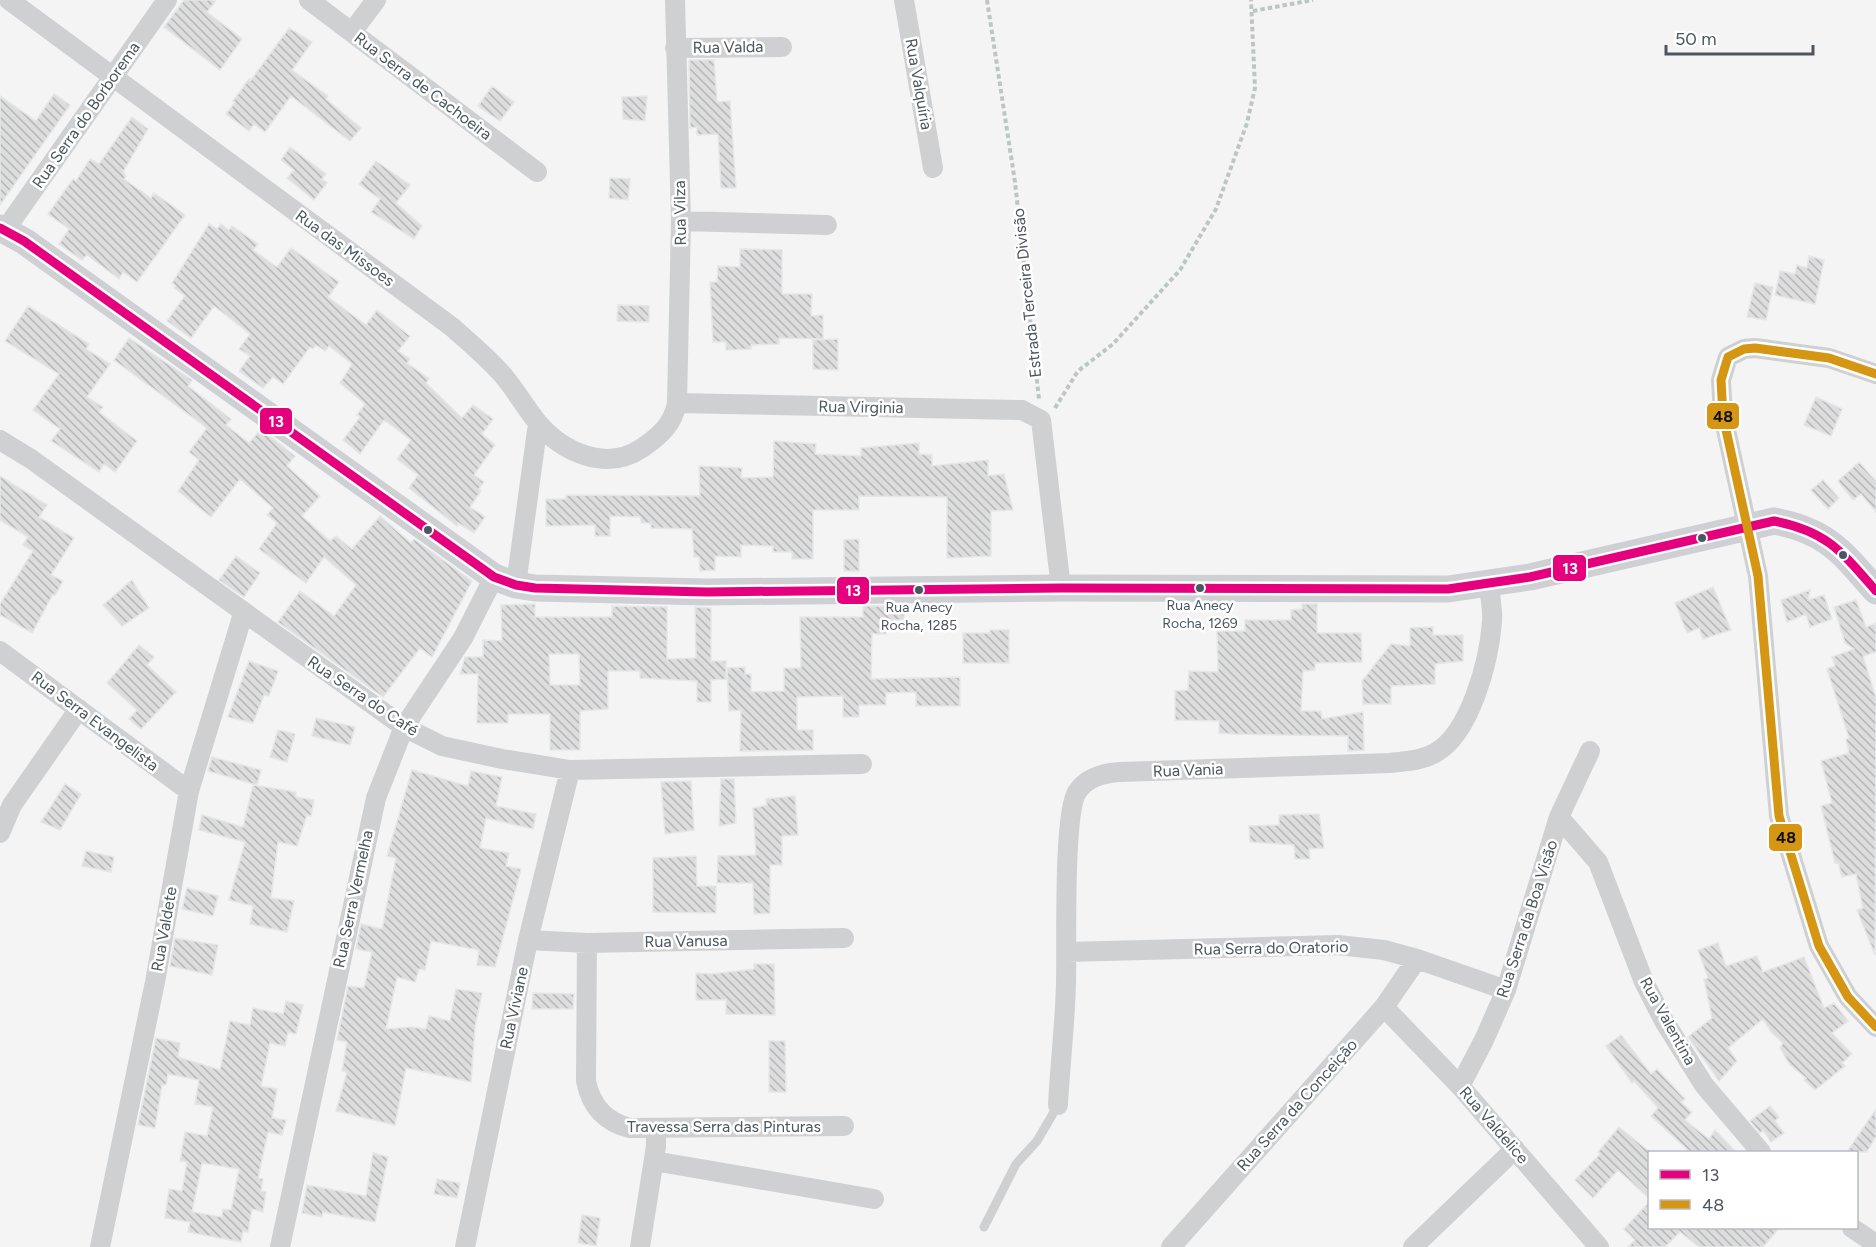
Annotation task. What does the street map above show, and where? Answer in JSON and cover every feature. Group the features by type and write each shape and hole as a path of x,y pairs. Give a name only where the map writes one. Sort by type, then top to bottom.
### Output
{"street":[{"name":"Rua das Missoes","path":"9,0 452,327 504,375 538,423 569,448 594,459 610,461 628,456 642,448 670,425"},
{"name":"Rua Serra do Borborema","path":"3,229 167,0"},
{"name":"Rua Serra de Cachoeira","path":"309,0 537,172"},
{"path":"352,32 376,0"},
{"name":"Rua Vilza","path":"670,425 677,403 681,221 675,0"},
{"name":"Rua Valquíria","path":"904,0 933,168"},
{"name":"Rua Valda","path":"675,48 782,47"},
{"path":"681,221 827,225"},
{"path":"3,229 505,581 535,588 707,592 1061,588 1448,589 1489,585 1774,520 1800,526 1822,536 1836,547 1876,591"},
{"path":"1876,374 1829,358 1792,351 1744,349 1728,357 1720,380 1723,416 1758,576 1779,816 1819,946 1848,997 1876,1027"},
{"name":"Rua Virginia","path":"677,403 1022,410 1041,420"},
{"path":"1041,420 1061,588"},
{"name":"Rua Serra Vermelha","path":"280,1247 375,798 404,727 463,638 505,581 538,423"},
{"name":"Rua Serra do Café","path":"0,440 31,459 243,614 404,727 442,746 570,770 862,764"},
{"name":"Rua Vania","path":"1058,1105 1069,840 1075,794 1085,782 1098,776 1120,772 1390,763 1420,759 1436,753 1460,726 1483,671 1492,620 1489,585"},
{"name":"Rua Valdete","path":"100,1247 155,982 189,792 243,614"},
{"name":"Rua Serra Evangelista","path":"0,651 189,792"},
{"path":"0,833 12,805 80,709"},
{"name":"Rua Serra da Boa Visão","path":"1460,1086 1506,990 1558,817 1590,751"},
{"name":"Rua Viviane","path":"465,1247 528,940 570,770"},
{"name":"Rua Valentina","path":"1558,817 1598,862 1644,982 1664,1021 1704,1085 1760,1151"},
{"name":"Rua Vanusa","path":"528,940 587,943 844,938"},
{"name":"Travessa Serra das Pinturas","path":"587,943 586,1081 590,1097 608,1119 619,1125 656,1128 844,1126"},
{"name":"Rua Serra do Oratorio","path":"1066,952 1338,945 1384,950 1506,990"},
{"name":"Rua Serra da Conceição","path":"1171,1247 1384,1006 1417,959"},
{"name":"Rua Valdelice","path":"1384,1006 1460,1086 1599,1247"},
{"path":"640,1247 654,1161 656,1128"},
{"path":"1413,1247 1515,1149"},
{"path":"654,1161 874,1200"},
{"path":"1855,1229 1876,1244"}],"lane":[{"path":"984,1227 1016,1164 1037,1141 1058,1105"}],"path":[{"name":"Estrada Terceira Divisão","path":"987,0 1015,182 1041,420"},
{"path":"1041,420 1056,407 1078,371 1113,344 1180,270 1216,209 1247,123 1255,88 1251,0"},
{"path":"1253,10 1312,0"}],"building":[{"path":"184,0 216,0 207,12 242,39 220,70 164,27"},
{"path":"289,28 312,42 292,70 328,96 326,99 361,128 350,141 291,96 265,132 254,124 249,131 226,114 249,79 251,80"},
{"path":"689,60 714,60 717,102 730,101 736,188 721,188 718,134 697,135 697,127 690,128"},
{"path":"492,86 514,102 500,121 478,106"},
{"path":"54,94 70,105 0,205 0,96 36,121"},
{"path":"647,96 645,121 623,119 622,97"},
{"path":"132,117 148,129 123,172 126,176 124,179 151,198 154,193 185,215 137,282 123,272 119,279 87,255 82,260 59,244 69,229 48,214 73,179 76,181 90,159 99,164"},
{"path":"290,147 326,174 322,179 327,183 314,200 287,178 294,170 281,160"},
{"path":"376,161 410,185 396,203 422,226 414,239 371,212 380,199 359,184"},
{"path":"610,178 630,179 628,200 609,198"},
{"path":"209,224 217,229 221,224 229,230 232,226 258,244 253,250 277,267 291,248 339,282 328,297 366,325 377,310 410,336 398,351 410,359 407,363 429,379 426,383 462,418 473,405 493,419 482,434 495,445 474,475 484,482 470,507 485,517 474,533 458,523 457,526 409,488 418,475 397,459 411,440 384,420 360,454 343,440 360,417 357,415 365,404 340,383 352,364 329,346 325,351 316,345 313,349 310,347 283,384 273,377 263,388 239,371 250,356 239,349 250,334 214,306 191,338 167,321 185,296 174,288 176,286 172,283"},
{"path":"740,249 782,250 782,294 812,294 811,316 823,315 823,339 779,338 779,344 751,345 751,349 726,350 726,342 713,342 710,282 717,282 718,266 740,267"},
{"path":"1809,256 1824,260 1815,304 1775,295 1780,271 1795,274 1797,265 1807,268"},
{"path":"1755,283 1773,287 1766,320 1747,317"},
{"path":"618,305 649,306 649,322 617,321"},
{"path":"28,306 89,344 86,349 110,364 87,397 103,407 99,412 137,441 115,472 104,464 99,472 51,441 60,429 33,410 59,374 5,341"},
{"path":"129,338 192,380 188,386 231,419 226,425 249,443 261,429 295,456 287,466 320,496 302,516 330,541 336,536 352,549 380,516 411,543 414,539 472,581 432,657 420,648 383,697 278,622 300,591 334,616 356,585 324,557 306,583 259,549 277,523 267,515 273,508 240,479 211,517 178,491 199,460 189,452 207,428 114,360"},
{"path":"838,339 838,370 813,369 813,340"},
{"path":"1816,397 1842,409 1831,436 1804,425"},
{"path":"774,441 816,444 815,454 861,456 861,448 919,443 919,454 932,455 932,466 988,460 988,476 1004,474 1013,510 991,511 991,556 947,558 947,497 859,496 859,510 813,510 813,559 792,559 792,552 773,552 773,546 741,545 741,557 715,556 715,570 700,571 699,557 694,557 692,529 651,528 651,523 641,523 641,517 610,516 610,536 595,536 595,525 546,526 546,499 566,499 566,495 700,496 699,466 742,468 741,478 773,477"},
{"path":"1859,462 1876,481 1876,512 1861,494 1853,500 1838,481"},
{"path":"0,476 47,505 39,517 74,538 51,575 63,581 55,595 53,594 32,633 0,615 0,604 33,551 23,545 28,537 0,520"},
{"path":"1823,480 1839,498 1828,509 1811,490"},
{"path":"859,539 859,571 844,571 844,540"},
{"path":"236,556 260,573 244,597 219,580"},
{"path":"132,580 149,608 122,626 103,605"},
{"path":"1713,587 1731,630 1703,639 1699,628 1687,633 1675,603"},
{"path":"1810,590 1808,600 1824,595 1832,619 1810,627 1806,614 1787,622 1781,600"},
{"path":"1856,600 1866,627 1876,623 1876,652 1863,656 1876,698 1875,955 1857,910 1863,908 1856,874 1842,877 1838,862 1835,863 1821,806 1832,803 1821,761 1849,753 1846,739 1849,738 1827,669 1835,666 1832,657 1854,649 1845,643 1834,607"},
{"path":"535,604 535,617 612,617 612,606 667,607 667,659 696,658 695,607 711,608 711,661 726,661 726,679 711,680 711,702 697,702 697,681 640,678 640,671 608,671 608,709 580,711 580,750 550,750 550,714 508,714 508,723 477,723 478,674 460,674 465,657 483,657 483,640 502,641 501,605","holes":["549,654 579,654 580,685 550,685"]},
{"path":"1302,604 1317,604 1317,633 1361,633 1362,662 1315,663 1315,670 1303,671 1301,711 1321,711 1322,719 1363,712 1364,750 1348,751 1348,736 1219,733 1219,721 1175,720 1175,691 1188,690 1189,671 1218,672 1217,631 1245,631 1245,620 1291,620 1291,610 1302,609"},
{"path":"863,606 904,606 904,620 887,620 886,634 872,634 871,679 960,677 960,706 916,706 916,692 886,693 886,705 859,705 859,717 843,717 843,696 797,697 797,730 813,730 813,750 740,751 741,710 729,711 727,668 745,667 745,674 751,674 751,692 784,691 784,668 801,668 800,617 863,617"},
{"path":"1433,627 1433,635 1463,635 1463,661 1435,664 1435,684 1391,686 1391,704 1363,704 1362,681 1391,644 1410,646 1410,628"},
{"path":"990,630 1009,630 1009,663 963,663 963,633 990,633"},
{"path":"139,645 154,657 147,665 176,692 141,729 129,719 137,710 107,683"},
{"path":"249,661 278,671 269,696 264,695 253,723 228,717"},
{"path":"316,718 355,727 350,745 312,736"},
{"path":"278,730 295,734 287,762 270,757"},
{"path":"212,757 261,770 257,785 208,771"},
{"path":"412,770 468,786 471,771 502,777 496,806 536,814 533,829 486,818 480,848 509,853 506,866 521,869 495,967 477,965 479,950 431,941 425,970 419,969 415,982 397,977 386,1029 412,1027 426,1029 429,1016 450,1021 456,989 482,993 475,1027 471,1082 406,1068 395,1125 336,1111 347,1072 342,1071 347,1042 337,1040 348,986 364,988 372,952 356,949 361,924 382,929 396,858 387,856"},
{"path":"721,779 734,779 736,823 719,826"},
{"path":"691,781 694,830 665,834 661,782"},
{"path":"65,784 81,794 60,830 41,822"},
{"path":"253,785 296,792 296,797 314,800 311,816 307,815 297,846 278,842 271,898 294,901 287,932 250,924 253,906 229,900 245,842 199,830 202,815 243,827"},
{"path":"795,796 798,835 782,836 782,865 770,865 770,913 754,914 753,883 717,883 718,856 756,855 753,808 767,805 766,799"},
{"path":"1319,814 1324,848 1309,849 1310,859 1295,859 1294,845 1250,842 1249,826 1279,825 1279,815"},
{"path":"86,851 114,857 111,872 82,866"},
{"path":"696,856 697,886 716,886 716,913 653,912 653,858"},
{"path":"187,888 218,896 213,916 182,909"},
{"path":"175,938 218,945 212,975 170,966"},
{"path":"1718,943 1726,966 1757,956 1763,972 1804,957 1824,1008 1834,1003 1848,1021 1832,1033 1852,1054 1842,1063 1845,1066 1815,1090 1804,1080 1806,1078 1790,1065 1780,1048 1783,1043 1771,1032 1763,1019 1728,1048 1737,1061 1719,1081 1688,1037 1712,1018 1704,979 1708,978 1698,950"},
{"path":"754,964 774,964 775,1015 726,1014 726,1000 696,1000 696,973 712,974 754,969"},
{"path":"533,993 574,994 573,1009 532,1009"},
{"path":"286,1001 303,1005 296,1034 288,1032 285,1046 270,1043 261,1086 277,1089 272,1118 286,1120 282,1135 268,1132 258,1178 263,1179 261,1191 266,1192 263,1212 252,1209 248,1232 243,1231 241,1242 188,1232 190,1222 165,1218 169,1189 182,1191 187,1162 180,1161 185,1132 207,1136 213,1107 195,1104 199,1080 168,1074 166,1085 162,1085 155,1128 138,1125 156,1038 180,1043 178,1057 220,1070 230,1021 250,1025 253,1008 283,1014","holes":["202,1163 239,1169 231,1210 223,1209 222,1217 192,1212"]},
{"path":"1621,1035 1651,1074 1657,1069 1685,1099 1681,1102 1692,1112 1685,1120 1709,1139 1715,1130 1735,1151 1689,1151 1651,1116 1658,1108 1634,1081 1632,1083 1606,1046"},
{"path":"769,1041 785,1041 786,1092 769,1092"},
{"path":"1770,1106 1779,1117 1775,1121 1784,1133 1771,1142 1763,1130 1760,1133 1750,1121"},
{"path":"1876,1109 1876,1136 1867,1152 1848,1151"},
{"path":"1619,1127 1649,1151 1648,1197 1618,1170 1593,1198 1575,1180 1600,1154 1598,1152"},
{"path":"373,1153 388,1157 375,1222 323,1212 322,1217 302,1213 307,1185 366,1196"},
{"path":"437,1179 460,1183 457,1198 434,1194"},
{"path":"1648,1203 1648,1229 1778,1229 1763,1247 1699,1247 1680,1232 1665,1247 1628,1247 1635,1240 1624,1229"},
{"path":"582,1215 600,1218 596,1246 578,1243"}],"transit line":[{"name":"13","path":"0,228 24,241 494,577 516,585 535,588 707,592 1061,588 1448,589 1530,577 1774,521 1792,525 1821,537 1843,554 1876,591"},
{"name":"48","path":"1876,374 1829,358 1755,348 1744,349 1728,357 1721,380 1723,416 1758,576 1779,816 1819,946 1848,997 1876,1027"}],"place":[{"name":"Rua Anecy Rocha, 1269","path":"1200,588"},
{"name":"Rua Anecy Rocha, 1285","path":"919,590"}]}
